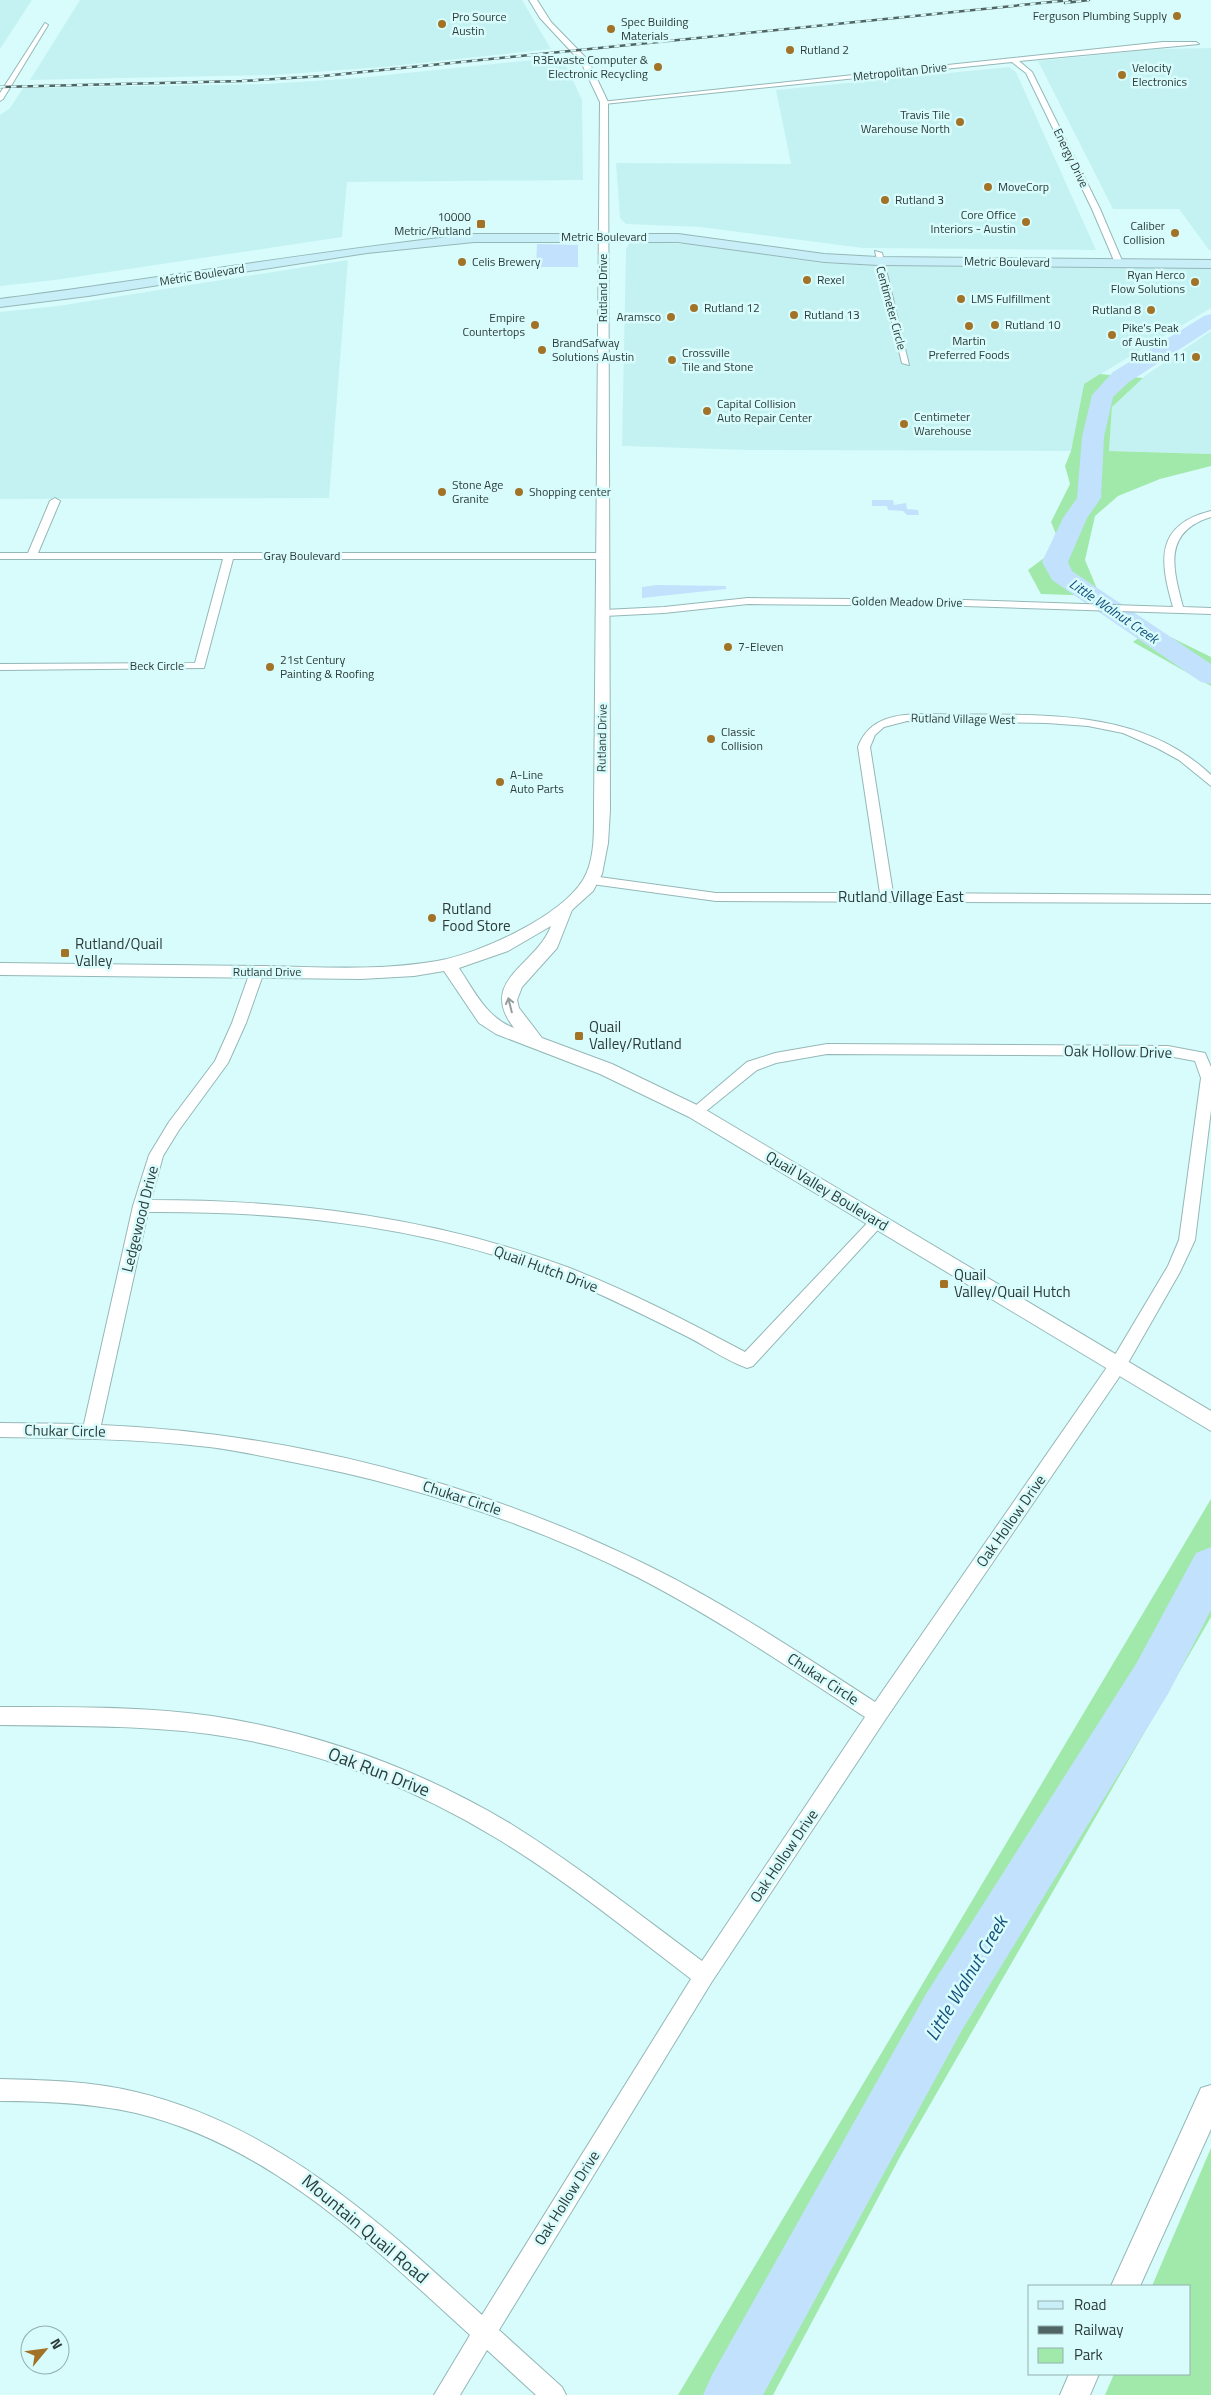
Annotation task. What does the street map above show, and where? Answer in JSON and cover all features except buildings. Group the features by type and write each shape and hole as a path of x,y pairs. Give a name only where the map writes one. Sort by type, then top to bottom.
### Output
{"main road":[{"name":"Metric Boulevard","path":"0,296 365,245 474,238 603,233 702,240 830,254 878,257 1118,259 1211,256"},
{"name":"Metric Boulevard","path":"0,303 80,294 365,245"},
{"name":"Metric Boulevard","path":"1118,259 1211,264"},
{"path":"0,296 0,303"}],"street":[{"name":"Rutland Drive","path":"0,970 404,972 449,966 489,954 522,938 565,908 592,880 599,852 602,821 604,102 582,58 546,22 533,0"},
{"path":"0,99 45,25"},
{"name":"Metropolitan Drive","path":"604,102 1163,44 1196,44"},
{"name":"Energy Drive","path":"1013,60 1030,72 1096,208 1118,259"},
{"name":"Centimeter Circle","path":"878,257 906,363"},
{"path":"32,556 55,501"},
{"path":"1179,611 1168,559 1173,541 1186,525 1211,514"},
{"name":"Gray Boulevard","path":"0,556 604,556"},
{"name":"Beck Circle","path":"0,667 200,666 229,556"},
{"name":"Golden Meadow Drive","path":"604,613 664,610 748,601 965,603 1211,611"},
{"name":"Rutland Village West","path":"886,897 864,747 867,737 875,727 888,721 922,718 1084,721 1150,739 1186,759 1211,782"},
{"name":"Rutland Village East","path":"592,880 716,897 1211,899"},
{"path":"538,1044 518,1022 510,1008 508,996 516,981 551,944 565,908"},
{"name":"Quail Valley Boulevard","path":"449,966 485,1019 502,1030 606,1069 695,1112 1211,1422"},
{"name":"Ledgewood Drive","path":"91,1430 141,1206 156,1155 174,1126 221,1063 239,1023 257,972"},
{"name":"Oak Hollow Drive","path":"446,2395 704,1976 878,1714 1118,1365 1174,1268 1187,1240 1208,1078 1200,1057 1168,1051 827,1049 775,1058 752,1066 695,1112"},
{"name":"Quail Hutch Drive","path":"141,1206 258,1207 326,1214 432,1233 561,1272 653,1311 747,1361 878,1221"},
{"name":"Chukar Circle","path":"0,1430 91,1430 205,1439 343,1464 410,1481 522,1518 643,1572 718,1612 878,1714"},
{"name":"Oak Run Drive","path":"0,1716 129,1718 186,1722 249,1732 345,1756 397,1776 494,1825 540,1855 704,1976"},
{"name":"Mountain Quail Road","path":"0,2090 46,2090 102,2096 154,2107 203,2124 253,2147 299,2174 341,2205 554,2395"},
{"path":"1124,2285 1211,2098"},
{"path":"1075,2395 1084,2375"}],"shaded area":[{"path":"0,0 32,0 0,49"},
{"path":"80,0 522,0 551,49 383,67 274,75 30,80"},
{"path":"1211,48 1211,250 1209,250 1179,209 1113,209 1038,61 1158,49"},
{"path":"562,57 582,100 583,180 347,182 342,237 55,280 0,286 0,115 10,108 23,88 267,84 358,78"},
{"path":"1009,67 1016,72 1096,250 863,248 700,227 626,224 620,218 616,163 791,164 776,90"},
{"path":"630,242 693,244 821,263 902,266 1211,268 1211,308 1084,384 1071,451 749,450 622,446 626,249"},
{"path":"537,244 578,245 578,267 536,267"},
{"path":"348,260 329,498 0,499 0,312 58,306"},
{"path":"1211,331 1211,454 1109,451 1112,407 1146,375"},
{"path":"872,500 893,500 894,505 906,503 907,509 918,510 919,515 907,515 903,511 888,510 887,506 872,506"},
{"path":"657,585 726,586 726,589 642,598 642,587"}],"green space":[{"path":"1100,374 1143,378 1112,407 1109,451 1211,454 1211,466 1160,479 1118,496 1095,516 1085,560 1100,596 1041,594 1028,570 1044,558 1056,534 1051,522 1070,484 1065,466 1071,451 1084,384"},
{"path":"1152,628 1211,657 1211,686 1133,642"},
{"path":"1211,1499 1211,1617 901,2155 773,2395 678,2395"},
{"path":"1211,2148 1211,2395 1105,2395 1114,2375 1191,2375 1191,2285 1152,2285"}],"waterway":[{"name":"Little Walnut Creek","path":"1211,320 1121,377 1103,395 1096,417 1093,437 1089,498 1075,518 1055,562 1061,575 1211,676"},
{"name":"Little Walnut Creek","path":"732,2395 944,2012 1152,1679 1211,1567"}],"railway":[{"path":"0,87 242,81 323,76 1071,0"},
{"path":"1065,3 1089,0"}],"place":[{"name":"Ferguson Plumbing Supply","path":"1177,16"},
{"name":"Pro Source Austin","path":"442,24"},
{"name":"Spec Building Materials","path":"611,29"},
{"name":"Rutland 2","path":"790,50"},
{"name":"R3Ewaste Computer & Electronic Recycling","path":"658,67"},
{"name":"Velocity Electronics","path":"1122,75"},
{"name":"Travis Tile Warehouse North","path":"960,122"},
{"name":"MoveCorp","path":"988,187"},
{"name":"Rutland 3","path":"885,200"},
{"name":"Core Office Interiors - Austin","path":"1026,222"},
{"name":"10000 Metric/Rutland","path":"481,224"},
{"name":"Caliber Collision","path":"1175,233"},
{"name":"Celis Brewery","path":"462,262"},
{"name":"Rexel","path":"807,280"},
{"name":"Ryan Herco Flow Solutions","path":"1195,282"},
{"name":"LMS Fulfillment","path":"961,299"},
{"name":"Rutland 12","path":"694,308"},
{"name":"Rutland 8","path":"1151,310"},
{"name":"Rutland 13","path":"794,315"},
{"name":"Aramsco","path":"671,317"},
{"name":"Empire Countertops","path":"535,325"},
{"name":"Rutland 10","path":"995,325"},
{"name":"Martin Preferred Foods","path":"969,326"},
{"name":"Pike's Peak of Austin","path":"1112,335"},
{"name":"BrandSafway Solutions Austin","path":"542,350"},
{"name":"Rutland 11","path":"1196,357"},
{"name":"Crossville Tile and Stone","path":"672,360"},
{"name":"Capital Collision Auto Repair Center","path":"707,411"},
{"name":"Centimeter Warehouse","path":"904,424"},
{"name":"Stone Age Granite","path":"442,492"},
{"name":"Shopping center","path":"519,492"},
{"name":"7-Eleven","path":"728,647"},
{"name":"21st Century Painting & Roofing","path":"270,667"},
{"name":"Classic Collision","path":"711,739"},
{"name":"A-Line Auto Parts","path":"500,782"},
{"name":"Rutland Food Store","path":"432,918"},
{"name":"Rutland/Quail Valley","path":"65,953"},
{"name":"Quail Valley/Rutland","path":"579,1036"},
{"name":"Quail Valley/Quail Hutch","path":"944,1284"}]}
